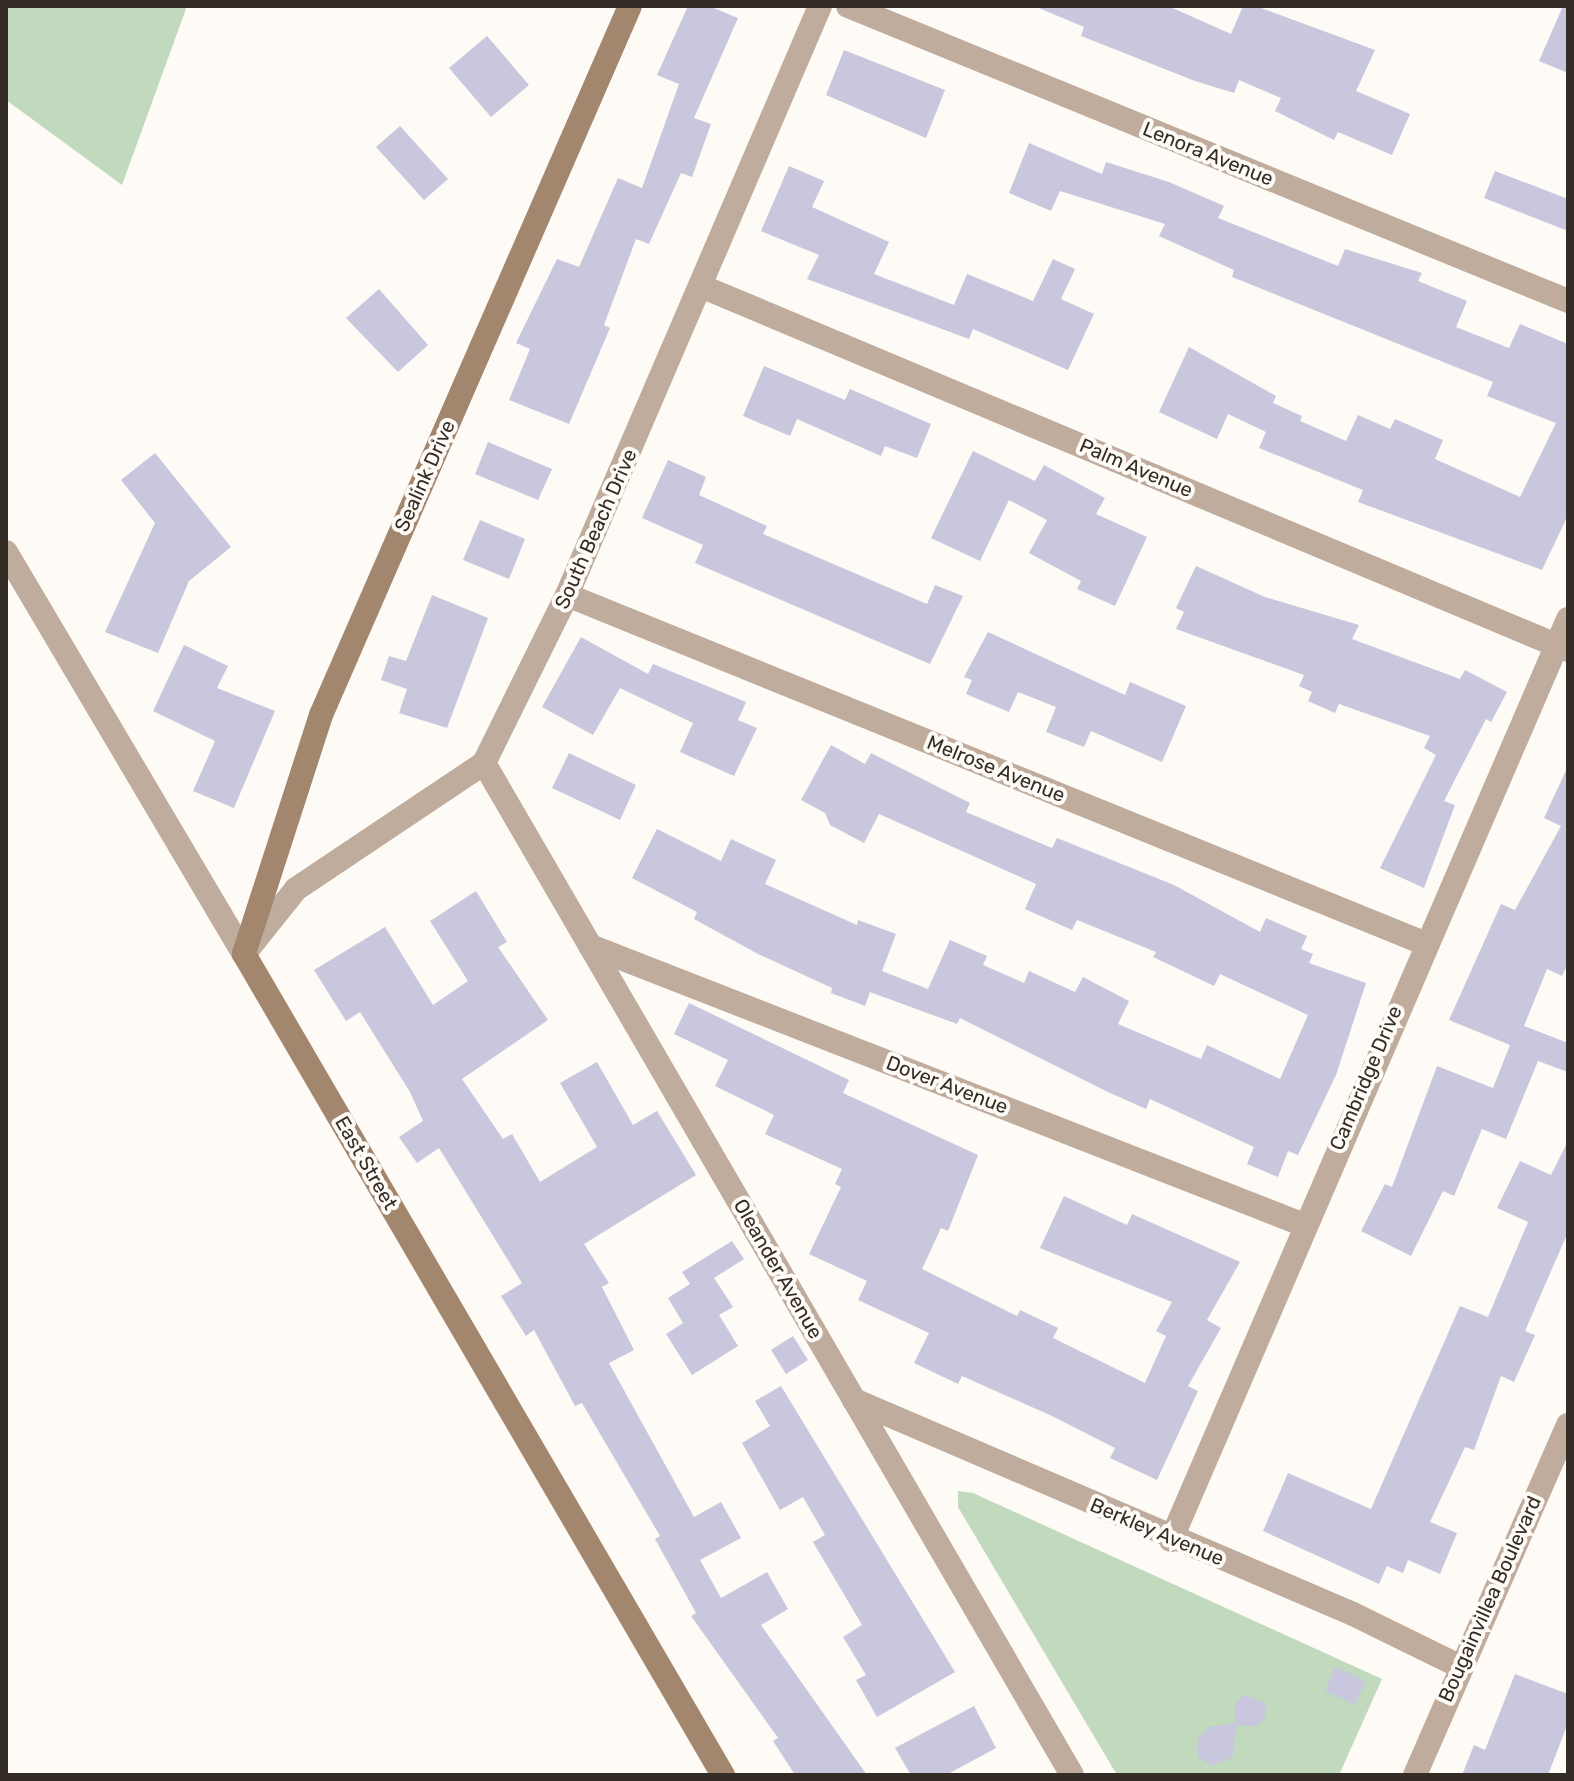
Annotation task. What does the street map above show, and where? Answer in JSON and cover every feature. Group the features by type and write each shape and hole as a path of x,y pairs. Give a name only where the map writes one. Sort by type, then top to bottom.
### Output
{"main road":[{"name":"Sealink Drive","path":"244,954 321,715 630,6"},
{"name":"East Street","path":"244,954 723,1775"}],"street":[{"name":"South Beach Drive","path":"244,954 296,889 484,763 567,595 703,287 820,6"},
{"name":"Lenora Avenue","path":"848,6 1568,301"},
{"name":"Palm Avenue","path":"703,287 1562,647"},
{"name":"East Street","path":"6,552 244,954"},
{"name":"Melrose Avenue","path":"567,595 1424,943"},
{"name":"Cambridge Drive","path":"1171,1540 1424,943 1562,647 1568,619"},
{"name":"Oleander Avenue","path":"484,763 1072,1775"},
{"name":"Dover Avenue","path":"590,946 1304,1225"},
{"name":"Berkley Avenue","path":"854,1400 1171,1540 1353,1614 1459,1666"},
{"name":"Bougainvillea Boulevard","path":"1415,1775 1459,1666 1568,1425"}],"green space":[{"path":"6,6 187,6 122,185 6,100"},
{"path":"958,1491 973,1493 1382,1679 1339,1775 1117,1775 958,1507"}],"building":[{"path":"688,6 709,6 738,18 694,118 711,124 692,177 681,173 649,244 636,239 604,325 610,328 569,424 509,400 530,349 516,343 557,259 579,267 618,178 642,188 679,84 657,75"},
{"path":"1034,6 1168,6 1231,34 1243,6 1256,6 1375,50 1356,91 1410,114 1392,155 1338,132 1334,140 1275,111 1281,98 1239,80 1234,93 1195,81 1081,36 1084,27"},
{"path":"1563,6 1568,6 1568,73 1539,61"},
{"path":"487,36 529,85 491,117 449,68"},
{"path":"844,50 945,90 926,138 826,95"},
{"path":"400,126 448,179 424,200 376,147"},
{"path":"1029,143 1102,174 1106,162 1169,182 1224,206 1218,218 1338,266 1345,249 1422,273 1418,281 1467,301 1456,327 1509,348 1520,324 1568,344 1568,515 1542,570 1358,502 1363,490 1259,448 1266,432 1228,414 1217,439 1159,412 1189,347 1276,396 1273,403 1302,416 1300,421 1346,441 1358,415 1390,429 1395,419 1443,440 1435,459 1520,497 1556,423 1487,396 1493,382 1232,277 1234,270 1159,236 1165,224 1060,191 1051,211 1009,193"},
{"path":"789,166 824,181 812,207 889,242 874,274 954,305 967,274 1033,301 1053,259 1075,269 1061,299 1094,314 1068,370 973,329 969,339 807,279 819,255 761,231"},
{"path":"1495,171 1568,199 1568,231 1484,198"},
{"path":"379,289 428,345 398,372 346,318"},
{"path":"764,366 845,400 850,389 931,424 917,458 885,446 881,456 797,419 790,436 743,416"},
{"path":"488,442 552,469 538,500 475,474"},
{"path":"973,451 1035,481 1044,465 1105,498 1096,514 1147,537 1115,606 1077,589 1081,581 1029,553 1047,520 1009,500 980,561 931,538"},
{"path":"155,453 231,547 189,581 158,653 105,632 155,523 121,480"},
{"path":"668,460 706,477 699,495 767,526 763,534 927,604 935,585 963,596 930,664 695,563 703,545 642,518"},
{"path":"480,520 525,539 509,579 463,560"},
{"path":"1196,566 1265,597 1359,625 1352,639 1460,679 1465,670 1507,692 1491,722 1486,719 1444,801 1455,805 1424,888 1380,868 1436,755 1424,748 1430,736 1339,704 1335,713 1308,701 1312,692 1299,686 1304,675 1176,629 1184,612 1176,608"},
{"path":"432,595 488,618 447,728 399,713 407,689 381,680 389,656 406,661"},
{"path":"988,632 1125,695 1130,682 1186,706 1162,762 1091,731 1084,747 1046,732 1056,707 1018,692 1009,712 966,694 972,680 964,677"},
{"path":"581,637 648,674 653,664 746,702 738,720 757,728 734,776 680,752 693,723 620,688 593,735 542,707"},
{"path":"184,645 228,666 217,688 275,711 234,808 193,791 215,741 153,711"},
{"path":"831,745 865,764 871,753 970,803 966,812 1052,848 1057,838 1174,885 1260,932 1266,918 1307,936 1301,949 1313,954 1309,963 1366,983 1336,1075 1298,1155 1288,1151 1278,1177 1247,1164 1254,1147 1150,1099 1146,1109 960,1018 957,1024 870,992 865,1006 831,993 832,988 758,954 694,919 697,912 632,878 657,829 721,861 731,839 776,860 765,884 857,925 858,920 896,934 882,971 928,989 950,940 987,956 983,965 1024,983 1029,971 1075,992 1083,977 1129,1001 1118,1024 1201,1059 1207,1045 1280,1079 1308,1015 1220,974 1214,986 1153,957 1156,952 1077,920 1072,930 1025,909 1036,884 879,814 864,843 830,825 825,813 801,800"},
{"path":"569,753 636,785 620,820 552,788"},
{"path":"1568,766 1568,963 1562,976 1547,969 1524,1026 1568,1043 1568,1072 1538,1061 1506,1139 1482,1129 1454,1196 1443,1191 1411,1256 1361,1231 1385,1184 1392,1187 1437,1066 1493,1088 1510,1045 1449,1020 1501,904 1515,910 1561,826 1544,818"},
{"path":"476,891 507,942 498,947 548,1020 462,1079 503,1139 512,1134 540,1182 597,1147 560,1083 597,1062 633,1125 657,1111 696,1175 584,1244 609,1283 602,1287 634,1350 609,1363 694,1517 721,1502 741,1538 700,1560 721,1598 767,1572 788,1609 761,1625 867,1775 795,1775 773,1741 778,1738 691,1616 696,1613 655,1539 660,1536 582,1403 575,1406 534,1330 526,1336 501,1296 522,1283 439,1148 417,1163 399,1137 423,1121 410,1092 360,1012 346,1021 314,970 385,927 433,1005 468,981 430,921"},
{"path":"689,1003 849,1080 843,1093 978,1155 948,1231 941,1228 922,1269 1017,1316 1020,1310 1058,1328 1053,1338 1145,1383 1166,1336 1156,1331 1172,1302 1040,1248 1064,1196 1127,1225 1132,1214 1240,1262 1207,1320 1221,1328 1188,1386 1198,1391 1157,1480 1110,1458 1115,1448 1052,1416 962,1376 958,1384 914,1363 929,1333 858,1300 867,1281 809,1254 841,1187 835,1184 842,1169 765,1134 774,1115 715,1086 728,1060 674,1034"},
{"path":"1568,1141 1568,1232 1525,1331 1535,1335 1514,1382 1501,1376 1474,1450 1465,1447 1430,1522 1457,1533 1440,1574 1408,1560 1403,1573 1387,1566 1379,1584 1263,1531 1288,1473 1371,1509 1460,1306 1488,1317 1528,1222 1497,1208 1520,1161 1551,1175"},
{"path":"732,1241 744,1259 714,1278 733,1307 719,1315 738,1346 692,1375 666,1334 683,1323 668,1298 690,1284 682,1272"},
{"path":"793,1336 808,1360 786,1374 771,1350"},
{"path":"781,1386 955,1672 877,1717 856,1680 866,1675 843,1637 862,1625 813,1542 825,1535 803,1497 780,1510 742,1443 770,1426 755,1401"},
{"path":"1335,1667 1366,1681 1355,1705 1325,1691"},
{"path":"1515,1674 1568,1694 1568,1723 1548,1775 1462,1775 1474,1745 1485,1750"},
{"path":"1244,1695 1266,1703 1266,1716 1257,1726 1236,1726 1233,1757 1211,1766 1198,1756 1197,1739 1209,1727 1235,1723 1235,1704"},
{"path":"974,1706 996,1748 946,1775 911,1775 895,1748"}]}
